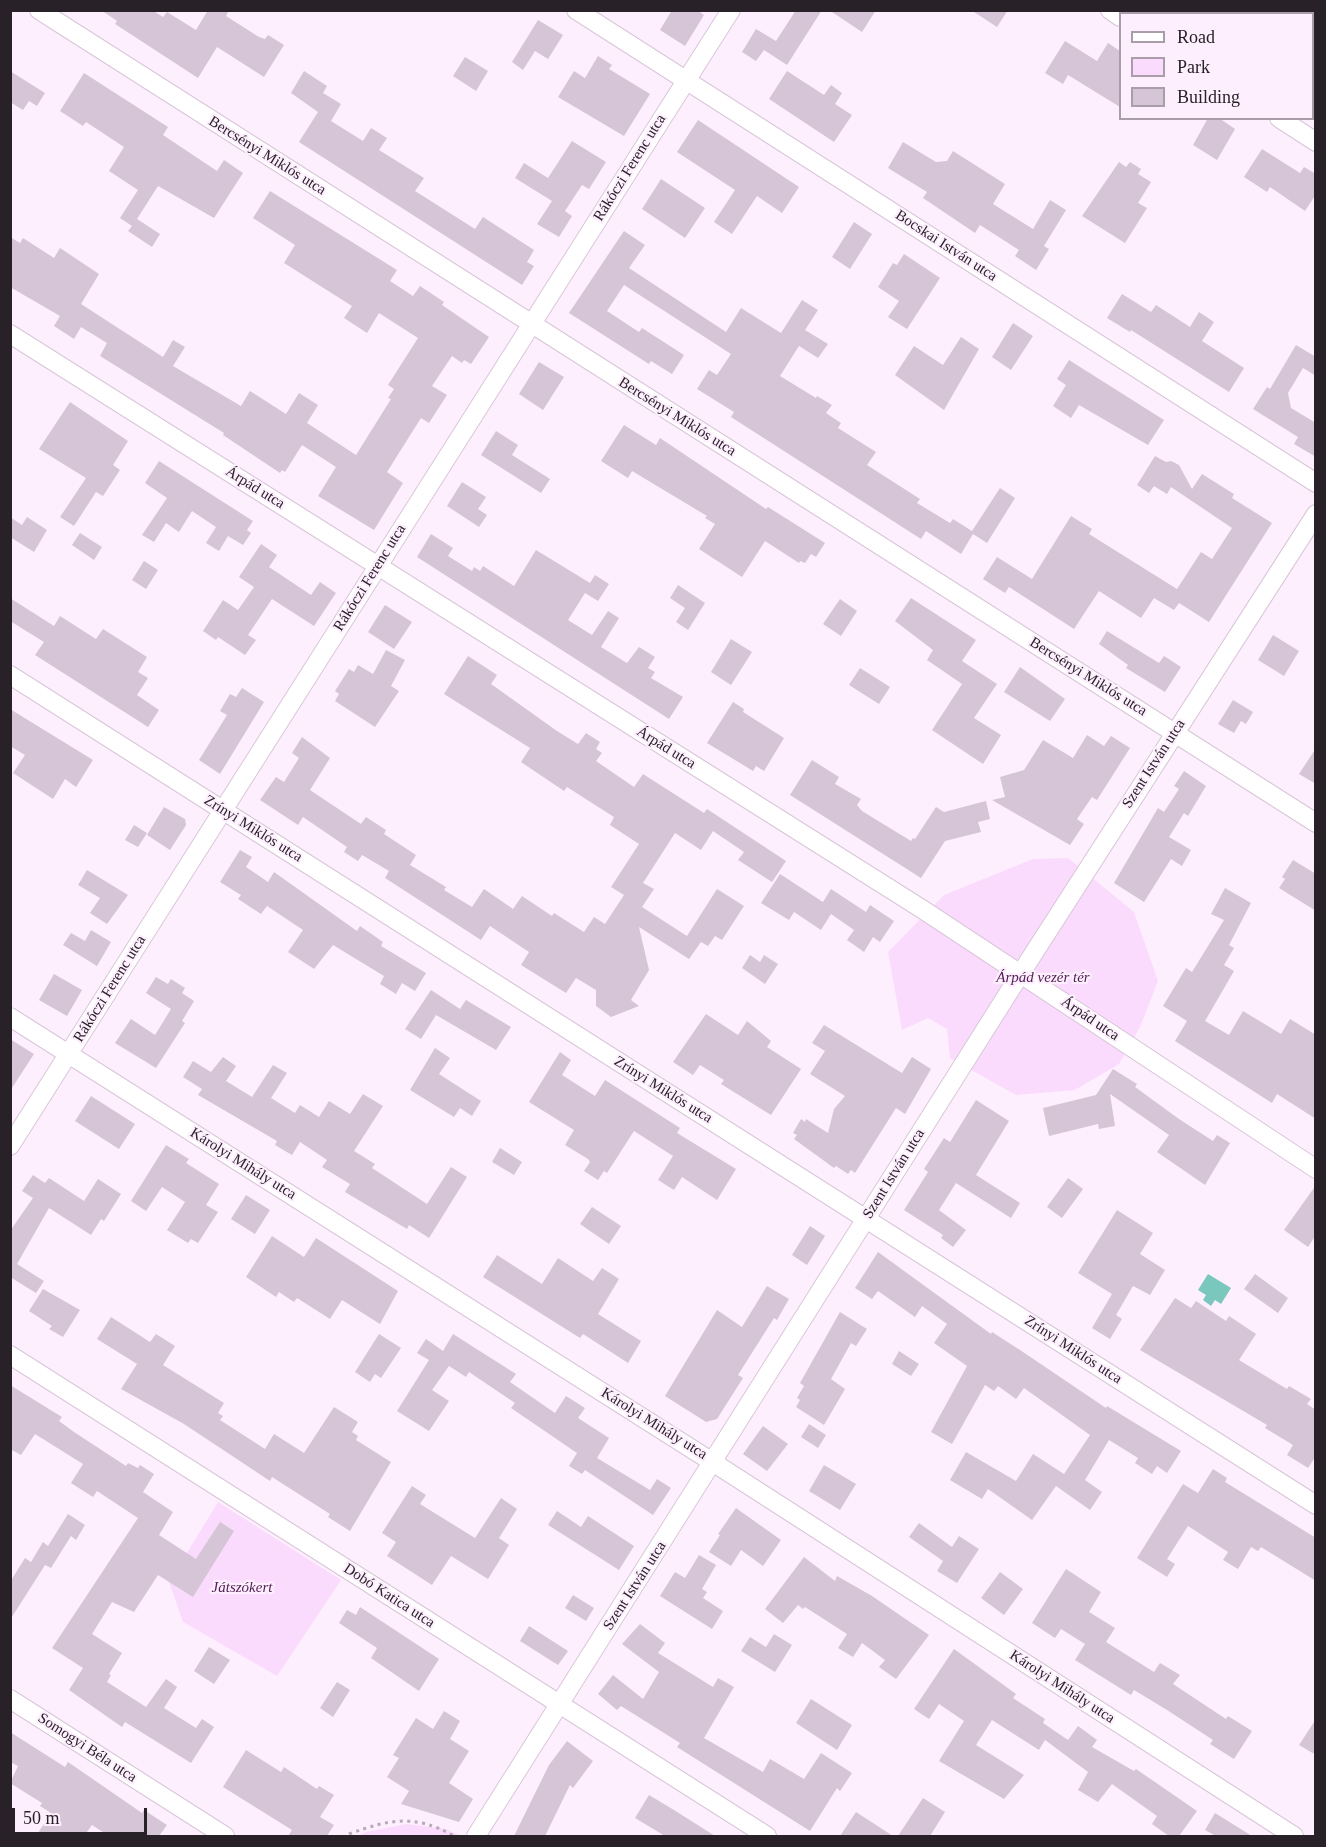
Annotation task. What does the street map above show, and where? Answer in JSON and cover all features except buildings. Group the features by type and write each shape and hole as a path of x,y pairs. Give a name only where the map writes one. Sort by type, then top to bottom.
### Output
{"street":[{"name":"Bercsényi Miklós utca","path":"39,10 1316,823"},
{"name":"Bocskai István utca","path":"576,10 1316,483"},
{"name":"Rákóczi Ferenc utca","path":"10,1146 731,10"},
{"path":"1282,120 1316,142"},
{"name":"Árpád utca","path":"10,334 1021,973 1316,1170"},
{"name":"Szent István utca","path":"476,1836 1021,973 1316,514"},
{"name":"Zrínyi Miklós utca","path":"10,675 1316,1505"},
{"name":"Károlyi Mihály utca","path":"10,1017 714,1462 1294,1836"},
{"name":"Dobó Katica utca","path":"10,1355 767,1836"},
{"name":"Somogyi Béla utca","path":"10,1698 225,1836"}],"path":[{"path":"349,1834 393,1821 434,1825 454,1836"}],"green space":[{"name":"Árpád vezér tér","path":"1068,858 1134,912 1158,981 1140,1027 1119,1064 1075,1090 1016,1095 950,1058 947,1029 928,1018 902,1030 888,952 944,895 1033,859"},
{"name":"Játszókert","path":"218,1502 341,1580 277,1676 183,1622 169,1582"},
{"path":"406,1824 446,1829 461,1836 358,1836 366,1832"}],"shaded area":[{"path":"1208,1274 1231,1288 1221,1304 1215,1300 1211,1306 1203,1300 1206,1295 1198,1290"}]}
